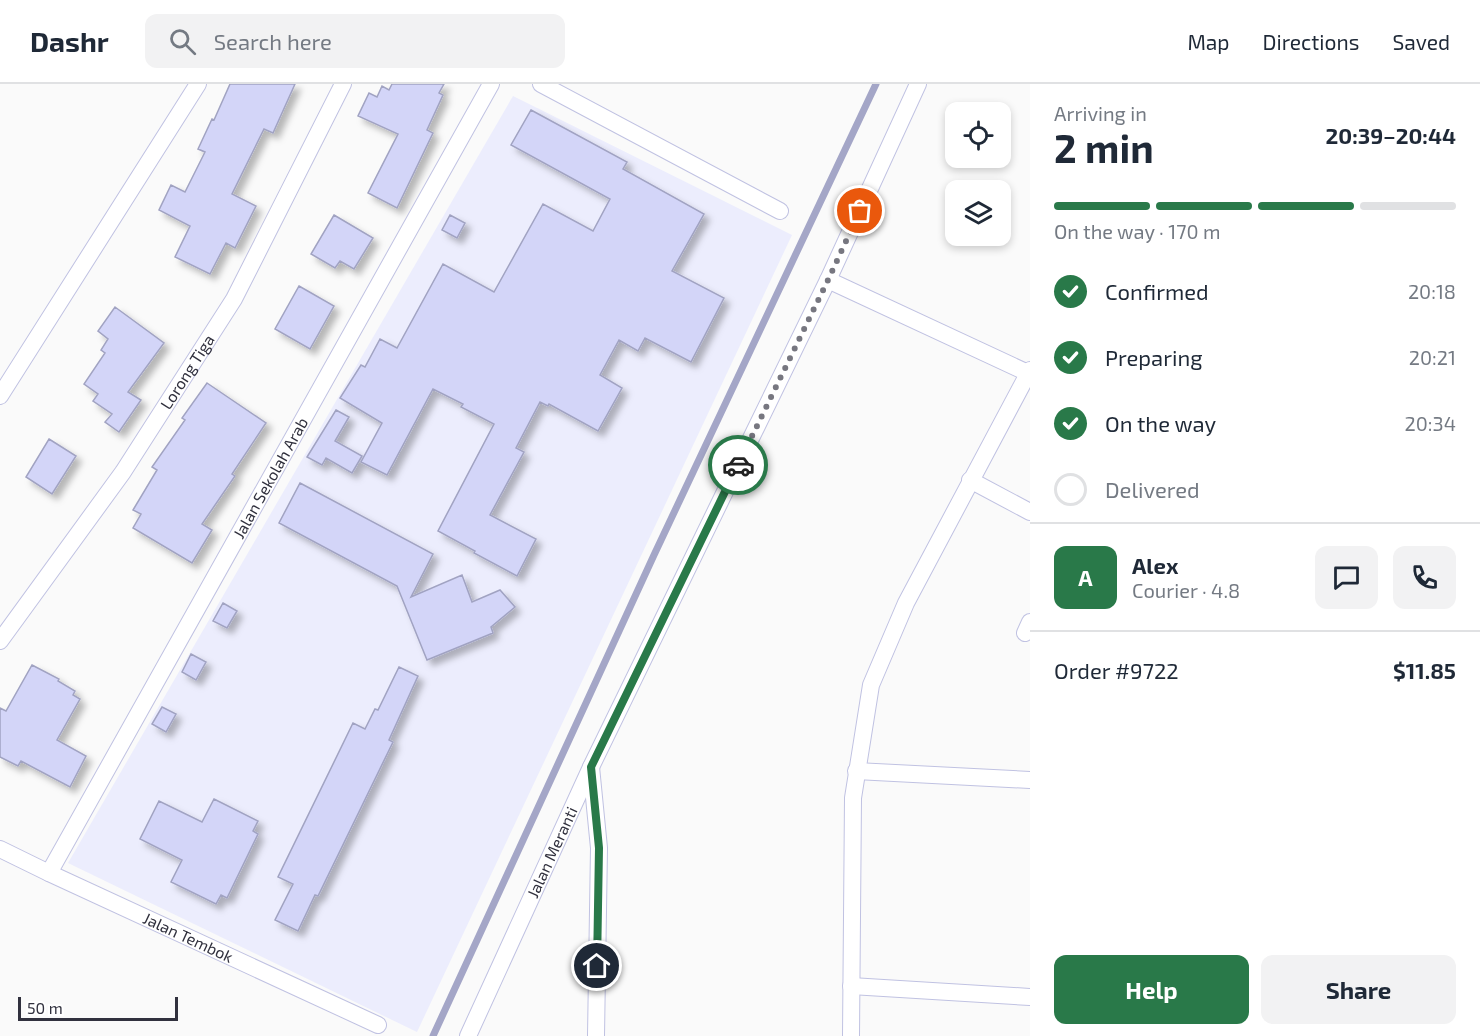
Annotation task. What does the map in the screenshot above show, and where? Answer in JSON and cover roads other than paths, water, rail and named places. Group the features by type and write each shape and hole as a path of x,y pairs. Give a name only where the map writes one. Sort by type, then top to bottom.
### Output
{"street":[{"path":"0,396 198,84"},
{"name":"Lorong Tiga","path":"0,641 123,472 234,299 343,84"},
{"name":"Jalan Sekolah Arab","path":"49,873 491,84"},
{"path":"542,84 780,211"},
{"name":"Jalan Meranti","path":"468,1036 591,767 828,280 918,84"},
{"path":"828,280 1029,372 906,603 871,685 852,798 851,1036"},
{"path":"970,480 1030,512"},
{"path":"591,767 599,848 596,1036"},
{"path":"856,771 1030,780"},
{"name":"Jalan Tembok","path":"0,849 378,1026"},
{"path":"851,986 1030,998"}],"waterway":[{"path":"433,1036 654,555 876,84"}]}
